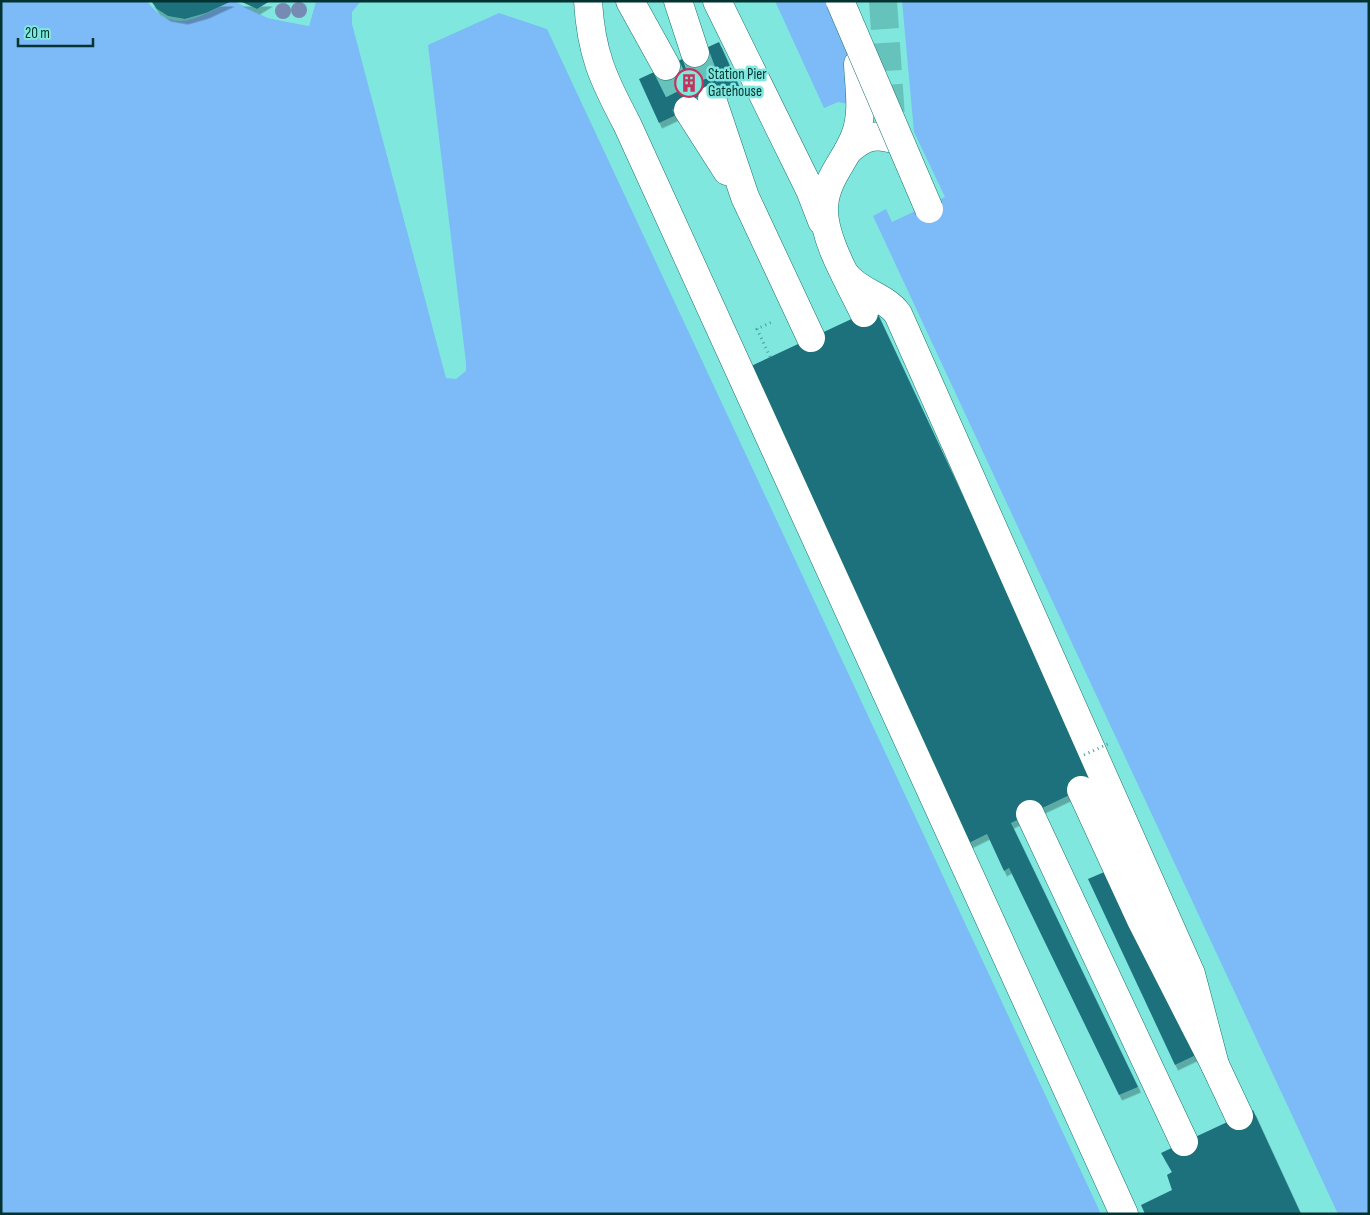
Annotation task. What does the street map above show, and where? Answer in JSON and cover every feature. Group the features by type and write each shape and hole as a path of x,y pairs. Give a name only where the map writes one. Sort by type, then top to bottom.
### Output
{"lane":[{"path":"588,1 590,31 595,55 608,89 627,124 1124,1214"},
{"path":"630,1 666,66"},
{"path":"678,1 695,53"},
{"path":"717,1 810,190 845,274 864,313"},
{"path":"849,4 929,209"},
{"path":"826,229 824,206 828,188 843,158 848,151 864,139 877,136 888,138 871,128 866,122 861,109 858,64"},
{"path":"700,104 713,151 745,196 811,338"},
{"path":"845,274 856,286 886,302 898,314 1095,749 1191,974 1215,1065"},
{"path":"1081,790 1141,920 1239,1116"},
{"path":"1030,814 1184,1142"}],"water":[{"path":"1,1 147,1 157,12 177,21 198,17 234,1 268,18 309,26 316,1 1369,1 1369,1214 1,1214"}],"pier":[{"path":"234,1 240,1 269,16 308,23 314,1 316,1 309,26 268,18"},
{"path":"361,1 775,1 824,108 838,102 854,105 848,42 830,1 902,1 914,132 945,197 892,222 886,209 873,216 1338,1214 1101,1214 547,29 499,13 428,45 466,363 466,371 456,379 446,378 352,24 352,12"}],"building":[{"path":"151,1 232,1 206,13 185,19 168,16 157,9"},
{"path":"240,1 270,1 257,9"},
{"name":"Station Pier Gatehouse","path":"719,42 739,86 659,123 639,79"},
{"path":"875,308 1097,782 1011,823 1138,1087 1119,1095 1009,868 1004,871 987,834 969,843 747,368"},
{"path":"1109,870 1196,1055 1175,1065 1088,879"},
{"path":"1253,1110 1301,1214 1145,1214 1141,1205 1172,1190 1167,1175 1172,1172 1161,1153"}],"tunnel":[{"path":"883,1 891,118"},
{"path":"695,53 712,99"},
{"path":"666,66 688,110"}],"place":[{"name":"Station Pier Gatehouse","path":"689,83"}]}
